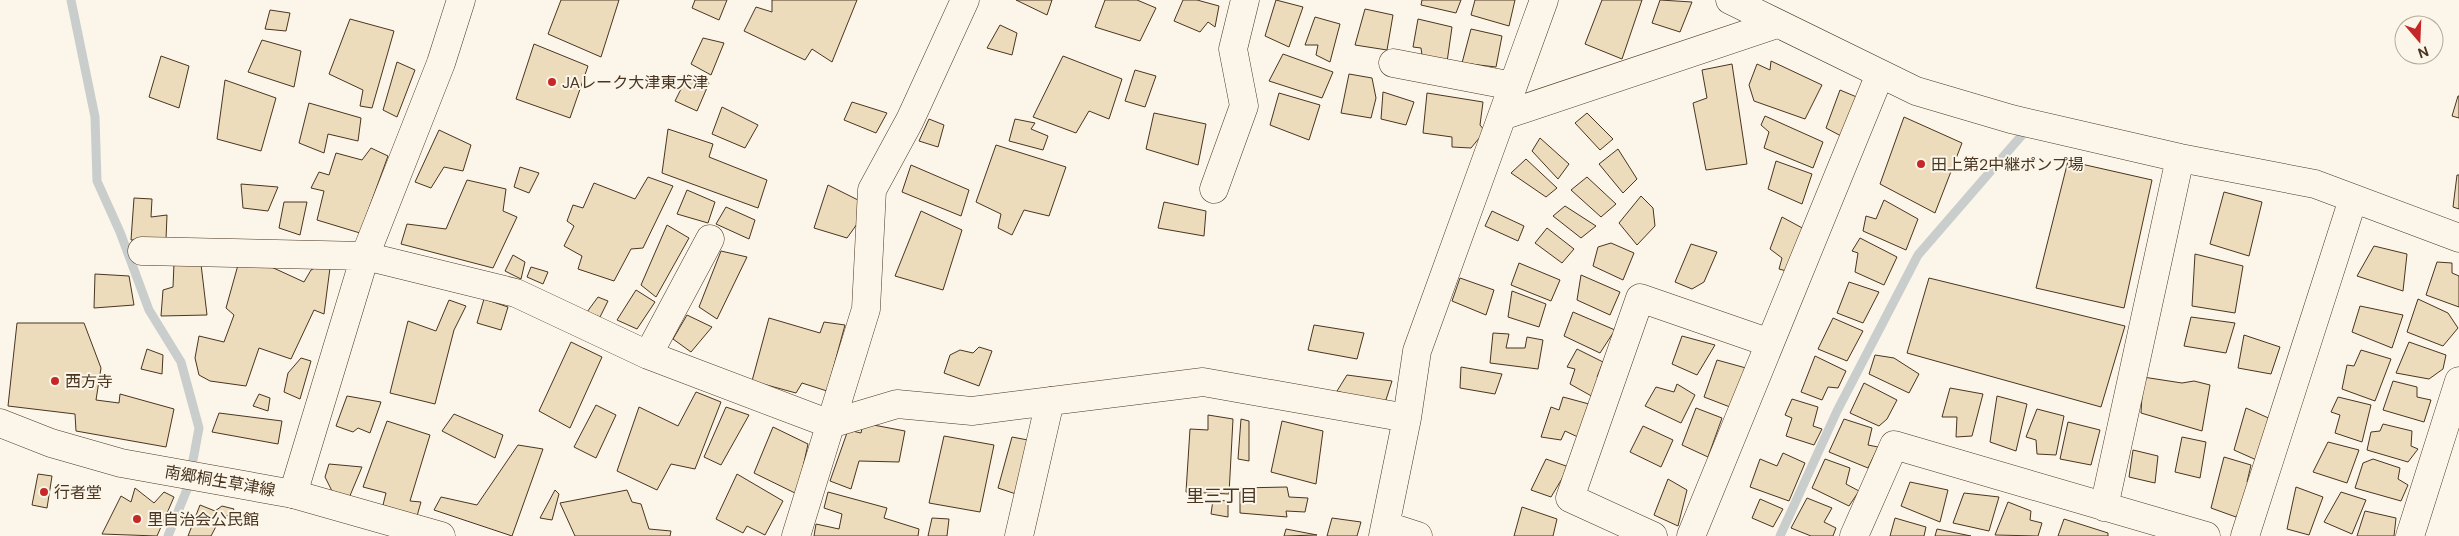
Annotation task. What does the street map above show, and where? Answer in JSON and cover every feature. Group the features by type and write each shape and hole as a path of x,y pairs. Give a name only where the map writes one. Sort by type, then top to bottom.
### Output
{"street":[{"path":"293,494 365,256 442,64 461,0"},
{"path":"796,536 866,309 872,190 910,120 965,0"},
{"path":"1214,189 1244,106 1233,49 1245,0"},
{"path":"1418,536 1385,531 1407,418 1417,351 1544,0"},
{"path":"1730,0 1916,91 2011,119 2180,158 2315,184 2459,238"},
{"path":"1502,116 1777,24"},
{"path":"1393,63 1513,86"},
{"path":"1691,536 1880,74"},
{"path":"2104,507 2180,158"},
{"path":"2245,536 2353,198"},
{"path":"648,355 710,240"},
{"path":"142,251 365,256 516,293 648,355 830,424 897,404 972,411 1203,382 1407,418"},
{"path":"1653,536 1570,498 1640,298 1770,343"},
{"path":"2410,536 2459,381"},
{"path":"1019,536 1050,401"},
{"name":"南郷桐生草津線","path":"0,423 51,443 121,463 293,494 440,536"},
{"path":"1854,536 1894,444 2206,536"}],"building":[{"path":"561,0 619,0 601,57 548,34"},
{"path":"695,0 727,0 719,20 692,8"},
{"path":"772,0 857,0 832,62 812,49 805,60 744,31 756,7 772,12"},
{"path":"1016,0 1052,0 1047,15"},
{"path":"1105,0 1137,0 1156,8 1140,41 1095,27"},
{"path":"1183,0 1197,0 1219,6 1215,27 1208,22 1200,32 1174,21"},
{"path":"1276,0 1303,7 1289,47 1265,36"},
{"path":"1422,0 1461,0 1456,13 1421,5"},
{"path":"1475,0 1515,0 1509,26 1471,15"},
{"path":"1602,0 1642,0 1622,59 1585,44"},
{"path":"1660,0 1692,2 1680,32 1652,23"},
{"path":"1365,9 1393,15 1387,50 1355,45"},
{"path":"270,10 290,13 286,31 265,29"},
{"path":"1315,17 1340,24 1330,62 1316,55 1318,45 1305,45"},
{"path":"350,19 394,31 372,108 360,106 363,90 329,74"},
{"path":"1418,19 1452,27 1447,62 1422,55 1421,48 1413,47"},
{"path":"1000,25 1017,33 1012,55 987,48"},
{"path":"1471,29 1502,36 1496,67 1462,63"},
{"path":"703,38 724,43 711,75 691,64"},
{"path":"262,40 301,51 294,87 248,72"},
{"name":"JAレーク大津東大津","path":"534,44 588,66 570,118 516,99"},
{"path":"1283,54 1333,72 1322,98 1269,81"},
{"path":"161,56 189,66 179,108 149,97"},
{"path":"1063,56 1122,79 1109,119 1089,111 1076,133 1033,117"},
{"path":"1771,61 1822,85 1805,119 1754,101 1749,85 1757,64 1770,70"},
{"path":"397,62 415,70 397,117 383,110"},
{"path":"1732,64 1747,164 1706,170 1693,103 1707,98 1702,70"},
{"path":"1135,70 1156,76 1145,107 1125,101"},
{"path":"1349,74 1372,78 1376,98 1371,118 1341,113"},
{"path":"688,75 709,83 697,111 675,101"},
{"path":"225,80 276,98 261,151 217,139"},
{"path":"1840,90 1859,98 1841,136 1826,128"},
{"path":"1383,92 1414,102 1406,125 1381,119"},
{"path":"1279,93 1320,105 1309,140 1270,125"},
{"path":"1427,93 1483,102 1480,125 1485,131 1471,148 1452,147 1452,137 1423,133"},
{"path":"2459,96 2459,118 2452,116"},
{"path":"852,102 887,113 876,133 844,120"},
{"path":"309,103 361,118 358,141 328,134 324,153 299,143"},
{"path":"722,107 758,125 745,148 712,134"},
{"path":"1154,113 1206,124 1198,165 1146,149"},
{"path":"1587,113 1613,139 1600,150 1575,123"},
{"path":"1765,116 1823,142 1813,168 1764,148 1769,132 1761,125"},
{"name":"田上第2中継ポンプ場","path":"1904,117 1962,143 1935,213 1880,184"},
{"path":"929,119 944,125 938,147 919,141"},
{"path":"1015,119 1035,123 1031,129 1048,136 1043,150 1009,141"},
{"path":"668,129 713,144 709,157 767,180 758,208 662,173"},
{"path":"439,130 471,145 463,171 444,167 431,188 415,182"},
{"path":"1540,138 1569,164 1558,179 1532,151"},
{"path":"996,145 1066,167 1049,216 1024,210 1012,235 998,228 1001,214 976,202"},
{"path":"371,148 388,156 360,233 317,220 324,191 311,188 319,172 329,175 336,153 362,160"},
{"path":"1618,149 1637,179 1623,193 1599,164"},
{"path":"1526,159 1557,188 1546,197 1511,173"},
{"path":"1776,161 1812,174 1802,204 1768,189"},
{"path":"2068,161 2152,180 2124,308 2036,288"},
{"path":"911,165 969,190 961,216 902,192"},
{"path":"520,167 539,173 529,193 514,187"},
{"path":"2457,175 2459,175 2459,209 2453,207"},
{"path":"648,177 673,186 643,248 631,249 614,281 578,269 582,256 564,246 574,226 567,221 573,205 583,208 594,183 635,199"},
{"path":"1587,177 1616,204 1601,217 1571,190"},
{"path":"467,180 506,189 503,211 517,217 493,268 401,244 407,224 446,229"},
{"path":"241,184 278,187 268,211 243,208"},
{"path":"828,185 870,206 847,238 814,228"},
{"path":"687,190 715,202 708,223 677,214"},
{"path":"2224,192 2262,202 2249,256 2210,244"},
{"path":"1641,196 1653,208 1655,226 1637,245 1619,223"},
{"path":"134,198 152,199 151,217 167,215 166,239 131,240"},
{"path":"1884,200 1918,219 1906,250 1863,231 1866,216 1876,219"},
{"path":"284,202 307,202 300,235 279,228"},
{"path":"1164,202 1206,211 1204,236 1158,228"},
{"path":"1565,206 1596,226 1581,238 1553,216"},
{"path":"726,207 755,220 749,239 716,224"},
{"path":"921,211 962,230 943,290 895,276"},
{"path":"1492,211 1524,226 1518,241 1485,226"},
{"path":"1782,217 1806,230 1790,272 1779,269 1782,258 1770,249"},
{"path":"667,225 689,238 656,297 641,285"},
{"path":"1547,228 1574,249 1562,263 1535,243"},
{"path":"1860,238 1897,257 1884,285 1855,272 1858,253 1852,251"},
{"path":"1611,243 1634,253 1623,280 1593,266 1598,247"},
{"path":"1691,244 1717,252 1704,282 1692,289 1675,282"},
{"path":"2374,246 2407,254 2403,291 2357,276"},
{"path":"721,251 747,257 717,319 699,307"},
{"path":"2195,254 2243,266 2235,313 2192,306"},
{"path":"513,255 525,262 521,279 505,271"},
{"path":"2437,262 2452,263 2452,273 2459,276 2459,307 2426,295"},
{"path":"174,263 201,264 207,315 161,316 163,290 173,287"},
{"path":"1519,263 1560,280 1551,301 1511,285"},
{"path":"238,265 267,265 304,282 311,270 320,265 330,268 324,314 314,310 291,359 259,348 246,386 210,381 199,375 195,358 199,336 224,342 234,315 226,308"},
{"path":"531,267 548,272 543,284 527,277"},
{"path":"95,274 129,276 134,305 94,308"},
{"path":"1581,275 1620,292 1610,315 1577,300"},
{"path":"1460,278 1494,290 1486,315 1452,301"},
{"path":"1929,278 2125,326 2101,407 1907,353"},
{"path":"1849,282 1879,292 1863,323 1837,313"},
{"path":"636,290 655,302 637,329 617,320"},
{"path":"1512,291 1546,304 1539,327 1508,317"},
{"path":"598,297 608,301 600,317 587,312"},
{"path":"484,299 508,307 501,330 477,323"},
{"path":"2418,299 2448,313 2458,328 2443,346 2407,332"},
{"path":"449,300 466,306 454,330 435,404 390,393 408,321 436,331"},
{"path":"2360,306 2403,315 2392,348 2352,332"},
{"path":"1573,312 1615,330 1600,353 1564,336"},
{"path":"687,315 712,327 691,352 673,339"},
{"path":"2191,317 2235,323 2226,353 2184,346"},
{"path":"769,318 820,333 824,322 845,325 827,391 802,383 796,393 752,381"},
{"path":"1833,318 1863,331 1847,361 1818,349"},
{"name":"西方寺","path":"17,323 84,323 101,368 96,400 119,403 120,394 174,409 166,447 76,431 75,414 8,406"},
{"path":"1314,325 1364,333 1357,359 1308,350"},
{"path":"1493,333 1509,334 1506,348 1525,348 1527,337 1543,340 1538,369 1490,363"},
{"path":"2244,335 2280,347 2271,374 2238,368"},
{"path":"1682,336 1715,345 1697,375 1672,364"},
{"path":"571,342 602,357 570,428 539,411"},
{"path":"2409,342 2446,355 2443,369 2429,379 2396,373"},
{"path":"979,347 992,351 979,386 944,373 950,355 960,350 973,353"},
{"path":"147,349 163,355 162,374 141,369"},
{"path":"1577,349 1603,362 1597,377 1601,381 1595,398 1570,384 1575,369 1567,367"},
{"path":"2361,350 2391,359 2375,401 2342,389 2347,365 2354,366"},
{"path":"1875,355 1894,358 1919,374 1909,393 1869,374"},
{"path":"1815,356 1846,371 1838,388 1828,387 1822,400 1801,392"},
{"path":"301,358 311,361 300,399 284,392 288,373"},
{"path":"1717,360 1746,368 1730,407 1704,397"},
{"path":"1461,367 1502,374 1495,394 1460,388"},
{"path":"1347,375 1392,381 1384,406 1337,391"},
{"path":"2143,377 2182,383 2194,381 2210,385 2202,431 2141,413"},
{"path":"2393,381 2417,387 2417,397 2431,400 2424,422 2383,410"},
{"path":"1864,383 1897,400 1887,419 1879,426 1850,413"},
{"path":"1677,384 1695,395 1681,423 1645,406 1656,387 1674,392"},
{"path":"1950,388 1983,394 1972,436 1956,437 1957,417 1942,417"},
{"path":"696,392 721,402 695,469 671,464 657,490 617,471 639,407 678,426"},
{"path":"259,394 270,398 268,411 253,406"},
{"path":"347,396 381,402 370,433 358,428 353,432 336,426"},
{"path":"1997,396 2027,404 2016,451 1990,442"},
{"path":"1563,397 1589,404 1580,438 1565,431 1561,440 1541,437 1551,407 1559,410"},
{"path":"2338,397 2371,405 2362,442 2335,433 2340,415 2331,412"},
{"path":"1792,399 1818,407 1813,426 1822,429 1814,445 1786,436 1792,418 1785,415"},
{"path":"596,405 616,415 596,458 574,447"},
{"path":"726,407 749,415 721,465 704,457"},
{"path":"1696,408 1722,418 1708,457 1682,445"},
{"path":"2246,408 2273,420 2261,462 2234,450"},
{"path":"2037,409 2064,416 2056,455 2037,454 2036,440 2026,437"},
{"path":"219,413 282,421 278,444 212,432"},
{"path":"454,414 503,435 495,458 442,431"},
{"path":"1208,415 1233,419 1229,494 1186,492 1190,429 1208,430"},
{"path":"1241,419 1249,421 1249,461 1238,459"},
{"path":"1844,419 1872,428 1868,445 1878,447 1868,468 1829,452"},
{"path":"387,421 430,435 410,501 421,502 417,516 383,505 386,493 363,487"},
{"path":"1282,421 1323,431 1316,484 1271,472"},
{"path":"2068,422 2100,430 2091,465 2060,459"},
{"path":"863,423 905,431 899,462 859,461 851,489 830,481 848,430 861,433"},
{"path":"2383,424 2412,431 2411,446 2418,449 2408,462 2367,450 2371,432 2380,431"},
{"path":"1643,426 1673,440 1661,467 1630,452"},
{"path":"773,427 808,444 797,494 754,473"},
{"path":"944,436 994,445 980,512 929,503"},
{"path":"1012,437 1033,441 1016,494 998,488"},
{"path":"2182,437 2206,442 2200,478 2175,472"},
{"path":"2328,442 2359,450 2347,483 2313,472"},
{"path":"518,445 543,449 512,536 434,510 441,497 477,505"},
{"path":"2133,450 2158,456 2155,483 2129,477"},
{"path":"1783,453 1805,463 1789,501 1750,487 1760,459 1777,466"},
{"path":"2224,457 2251,465 2247,482 2252,487 2236,517 2211,508"},
{"path":"1546,459 1569,467 1551,497 1531,490"},
{"path":"1825,459 1850,468 1846,484 1859,491 1849,506 1812,488"},
{"path":"2373,459 2400,468 2398,479 2408,485 2401,501 2355,488 2363,463"},
{"path":"329,464 362,467 349,498 332,491 325,477"},
{"path":"38,474 52,476 47,508 32,505"},
{"path":"737,474 783,501 765,535 747,526 743,533 716,519"},
{"path":"1668,479 1687,490 1678,526 1654,515"},
{"path":"1910,482 1948,490 1940,522 1901,506"},
{"path":"1287,487 1289,497 1308,498 1305,512 1286,511 1287,517 1240,513 1240,488"},
{"path":"2296,487 2323,497 2309,535 2287,529"},
{"name":"里自治会公民館","path":"135,488 154,503 164,492 174,497 157,536 102,534 121,496 131,502"},
{"path":"555,490 559,494 552,520 540,518"},
{"path":"627,490 632,502 641,504 649,529 671,531 670,536 575,536 560,503"},
{"path":"828,492 887,508 884,518 919,529 918,536 814,536 816,524 839,529 842,514 824,508"},
{"path":"2341,492 2366,500 2352,534 2324,522"},
{"path":"1964,493 1999,497 1989,531 1953,523"},
{"path":"1807,498 1832,508 1824,522 1836,528 1833,536 1811,536 1791,528"},
{"path":"1760,499 1783,509 1773,527 1752,518"},
{"path":"1213,500 1228,501 1228,517 1211,514"},
{"path":"2008,502 2031,511 2030,520 2042,523 2038,536 1995,535"},
{"path":"200,505 215,511 222,506 234,509 230,516 222,515 211,536 188,536"},
{"path":"1522,507 1557,519 1553,536 1514,536"},
{"path":"2365,511 2396,518 2394,536 2357,536"},
{"path":"932,518 949,519 947,536 928,536"},
{"path":"1332,518 1361,522 1357,536 1327,536"},
{"path":"1895,518 1926,527 1924,536 1890,536"},
{"path":"2064,519 2108,533 2108,536 2058,536"},
{"path":"1286,529 1317,535 1284,536"},
{"path":"1937,529 1971,536 1935,536"}],"waterway":[{"path":"71,0 95,117 97,181 120,232 149,310 181,362 199,428 188,487 168,536"},
{"path":"1780,536 1837,411 1918,255 2022,135"}],"place":[{"name":"JAレーク大津東大津","path":"552,82"},
{"name":"田上第2中継ポンプ場","path":"1921,164"},
{"name":"西方寺","path":"55,381"},
{"name":"行者堂","path":"44,492"},
{"name":"里自治会公民館","path":"137,519"}],"district":[{"name":"里三丁目","path":"1222,496"}]}
